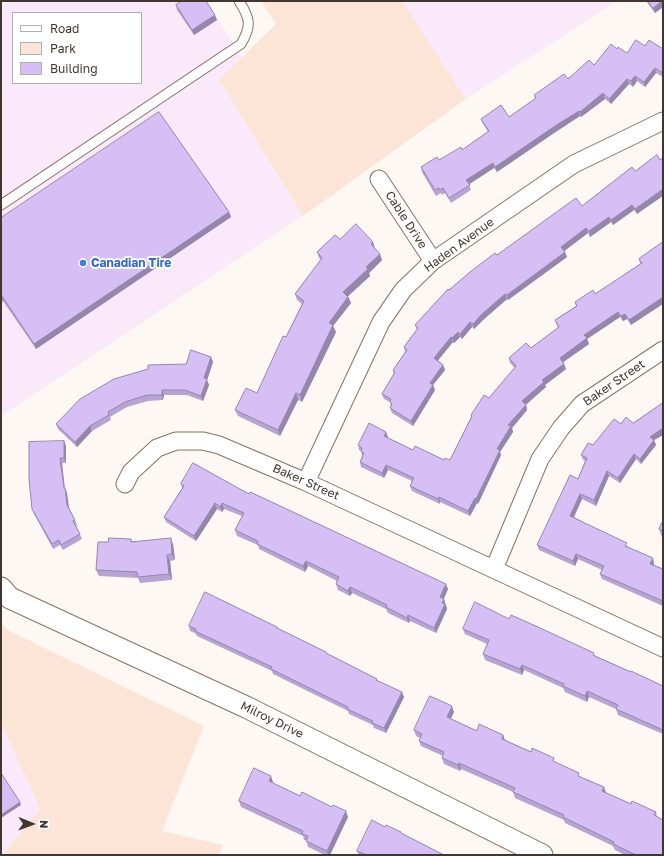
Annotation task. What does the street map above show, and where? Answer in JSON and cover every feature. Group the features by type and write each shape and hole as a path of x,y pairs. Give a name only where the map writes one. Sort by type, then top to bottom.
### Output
{"street":[{"name":"Haden Avenue","path":"306,482 381,322 403,290 433,261 574,164 663,122"},
{"name":"Cable Drive","path":"379,179 433,261"},
{"name":"Baker Street","path":"494,569 540,460 562,428 582,404 663,350"},
{"name":"Baker Street","path":"125,484 131,472 157,448 176,441 203,441 220,445 306,482 663,648"},
{"name":"Milroy Drive","path":"1,588 10,598 246,707 542,855"}],"lane":[{"path":"1,205 241,44 249,27 248,16 239,1"}],"shaded area":[{"path":"8,1 206,1 243,58 219,80 303,216 1,416 1,6"},
{"path":"402,1 617,1 466,99"},
{"path":"1,724 40,809 2,855 1,855"}],"green space":[{"path":"261,1 402,1 466,99 303,216 219,80 276,24"},
{"path":"1,623 8,630 204,726 162,831 223,845 219,855 2,855 40,809 1,724"}],"building":[{"path":"182,1 206,1 215,15 192,30 176,5"},
{"path":"648,1 662,1 653,8"},
{"path":"636,40 645,46 649,40 663,49 663,73 655,68 644,82 635,76 631,81 627,79 609,99 603,93 580,112 579,111 555,126 495,167 493,163 466,180 470,185 449,198 443,188 440,190 439,188 435,190 421,167 437,157 439,160 461,147 462,150 489,131 481,119 501,105 509,117 536,98 534,95 564,74 568,79 589,60 594,65 611,44 617,49 618,47 627,53"},
{"name":"Canadian Tire","path":"159,112 229,212 34,344 1,296 1,218"},
{"path":"657,155 660,160 663,157 663,189 635,209 632,205 611,220 609,217 589,231 586,228 561,247 565,252 507,295 505,294 473,324 470,322 460,334 458,332 452,338 451,337 434,358 443,365 430,383 433,385 411,421 390,408 392,404 390,402 391,399 382,394 395,372 393,370 407,350 404,347 418,328 415,325 448,289 449,290 495,253 497,255 576,198 582,206 632,167 635,171"},
{"path":"356,224 373,242 371,244 380,254 366,267 368,269 343,292 348,297 329,323 333,325 300,395 296,393 278,430 235,410 246,388 257,393 283,336 286,337 304,301 295,294 322,258 317,252 335,235 340,239"},
{"path":"663,242 663,297 629,320 625,314 621,316 618,312 584,335 587,338 560,358 564,364 542,380 544,382 522,401 526,405 508,425 511,426 497,449 500,450 476,499 475,498 468,511 439,497 438,499 410,486 414,478 386,465 382,473 360,462 364,453 361,451 362,448 358,445 369,423 386,432 384,436 413,450 415,446 444,460 445,458 450,460 472,416 471,415 484,395 489,398 516,366 509,358 526,343 531,348 559,327 555,320 577,306 575,302 593,290 595,294 642,263 639,259"},
{"path":"191,350 211,357 204,378 207,379 201,396 185,390 162,390 162,395 147,395 125,402 108,412 109,415 90,426 75,442 56,424 80,399 114,379 148,369 148,365 186,364"},
{"path":"663,403 663,428 650,437 654,440 640,459 634,454 618,478 607,471 594,500 580,494 570,516 627,543 625,546 653,558 650,564 663,569 663,601 600,574 604,566 576,554 573,561 537,545 570,475 578,479 587,458 581,455 588,443 593,445 614,419 621,424 626,417 633,423"},
{"path":"64,441 64,458 60,458 64,488 67,505 80,534 61,545 59,540 52,544 32,509 29,479 29,442"},
{"path":"193,463 249,494 250,492 446,584 440,597 444,599 442,603 445,604 434,628 408,615 407,618 386,607 387,605 350,587 348,591 336,584 339,577 306,561 303,566 257,544 258,541 235,530 244,513 222,503 220,507 215,503 194,536 164,517 184,486 181,484"},
{"path":"663,521 663,531 659,529"},
{"path":"109,538 131,539 131,542 171,538 172,554 167,555 169,574 138,577 137,572 96,570 98,542 108,542"},
{"path":"205,592 277,627 377,679 376,680 402,692 384,728 372,723 373,721 347,709 348,707 271,669 272,667 195,631 196,629 189,626"},
{"path":"475,602 509,619 511,615 538,627 594,653 593,655 599,658 663,686 663,730 616,709 618,705 587,691 585,696 563,686 564,684 522,665 520,669 483,654 489,640 463,629"},
{"path":"430,696 452,706 447,717 477,731 479,724 503,735 502,739 531,752 532,748 554,758 553,761 579,773 578,776 604,787 602,791 631,804 632,801 656,812 654,815 663,820 663,855 636,855 613,844 614,842 563,817 564,815 513,792 515,788 459,763 458,765 442,758 444,752 419,741 422,734 414,730"},
{"path":"254,768 271,776 269,781 300,796 302,792 332,807 333,805 346,811 327,851 306,841 308,836 302,834 303,831 239,801"},
{"path":"1,773 20,802 1,815"},
{"path":"372,820 385,827 386,825 401,832 444,855 367,855 357,851"}],"place":[{"name":"Canadian Tire","path":"83,263"}]}
